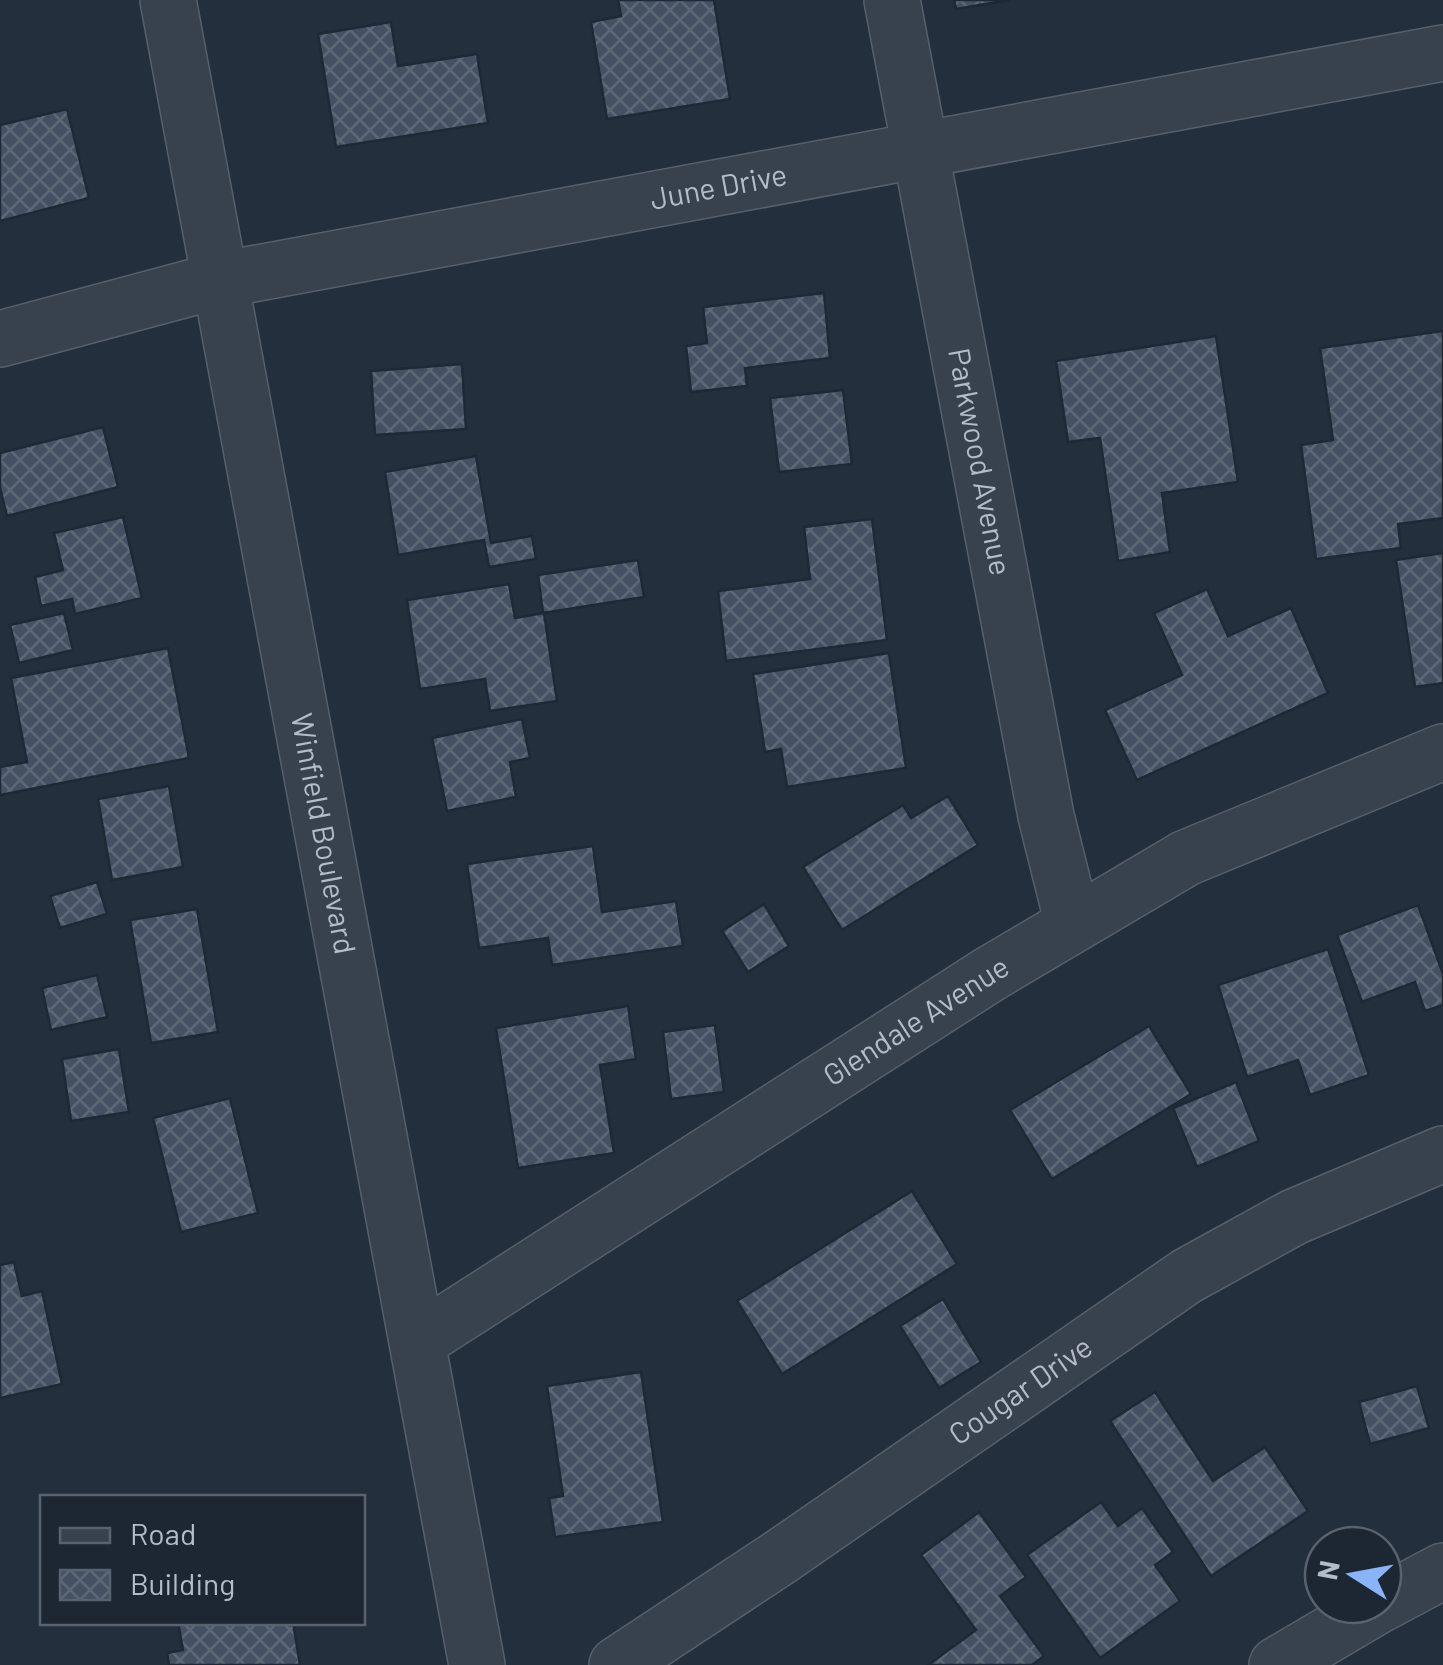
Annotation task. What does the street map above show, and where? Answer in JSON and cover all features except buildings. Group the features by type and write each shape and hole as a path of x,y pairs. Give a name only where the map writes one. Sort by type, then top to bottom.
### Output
{"street":[{"name":"Winfield Boulevard","path":"168,0 477,1665"},
{"name":"Parkwood Avenue","path":"892,0 1046,816 1073,924"},
{"name":"June Drive","path":"0,339 220,280 1443,54"},
{"name":"Glendale Avenue","path":"418,1340 990,974 1186,858 1443,752"},
{"name":"Cougar Drive","path":"616,1665 779,1558 1187,1276 1294,1217 1443,1154"},
{"path":"1403,1592 1443,1571"},
{"path":"1277,1665 1345,1625"}]}
